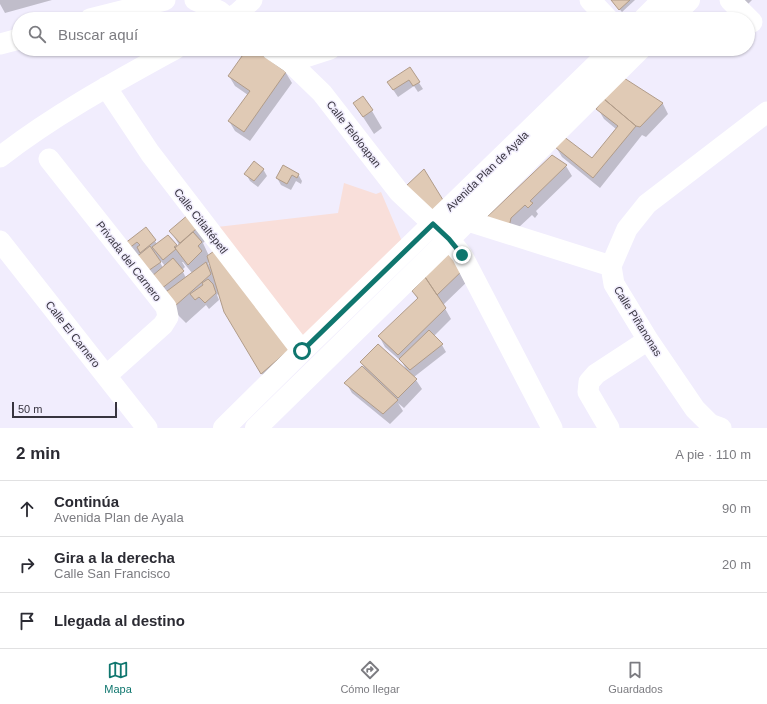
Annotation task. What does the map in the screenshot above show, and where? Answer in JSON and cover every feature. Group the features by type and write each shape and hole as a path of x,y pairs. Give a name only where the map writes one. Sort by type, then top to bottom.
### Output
{"main road":[{"path":"651,12 663,0"},
{"path":"677,12 689,0"},
{"name":"Avenida Plan de Ayala","path":"224,428 606,56"},
{"name":"Avenida Plan de Ayala","path":"256,428 633,56"}],"street":[{"path":"118,12 165,0"},
{"path":"195,0 218,12"},
{"path":"239,12 252,0"},
{"path":"590,0 601,12"},
{"path":"730,0 742,12"},
{"path":"0,44 12,41"},
{"path":"0,157 106,87 162,56"},
{"name":"Calle Teloloapan","path":"281,56 290,62 322,93 399,192 449,239 462,255 552,428"},
{"path":"290,62 308,56"},
{"name":"Calle Citlaltépetl","path":"106,87 150,153 302,351"},
{"path":"452,205 468,220 611,266 626,229 647,204 767,112"},
{"name":"Privada del Carnero","path":"49,159 166,307 168,317 163,325 106,376"},
{"name":"Calle El Carnero","path":"0,241 147,428"},
{"name":"Calle Piñanonas","path":"611,266 614,284 648,340 695,409 710,424 721,428"},
{"path":"609,428 588,392 589,382 596,374 648,340"}],"shaded area":[{"path":"344,183 376,194 381,192 404,246 304,345 217,227 338,213"}],"building":[{"path":"611,0 630,0 619,10"},
{"path":"242,56 264,56 286,72 244,132 228,121 250,91 228,76"},
{"path":"410,67 420,82 413,86 409,80 393,90 387,82"},
{"path":"624,78 663,103 640,127 636,126 604,99"},
{"path":"363,96 373,110 363,117 353,103"},
{"path":"604,99 636,126 593,178 555,147 563,136 592,158 618,126 596,109"},
{"path":"552,155 567,165 530,201 533,203 528,208 525,205 511,218 509,227 487,217"},
{"path":"254,161 264,169 254,181 244,174"},
{"path":"283,165 299,174 297,178 292,175 287,184 276,178"},
{"path":"424,169 443,200 429,214 406,186"},
{"path":"189,214 196,229 180,243 169,231"},
{"path":"146,227 156,240 140,253 137,247 140,245 137,242 128,249 124,244"},
{"path":"193,232 202,242 198,246 202,251 188,265 175,248"},
{"path":"168,235 177,245 174,247 176,249 163,260 152,247"},
{"path":"150,246 161,262 145,273 134,259"},
{"path":"453,248 465,268 437,295 425,277"},
{"path":"217,249 292,347 261,374 224,312 207,256"},
{"path":"173,258 184,271 161,289 151,277"},
{"path":"206,262 211,274 175,306 163,294"},
{"path":"425,277 446,308 398,355 378,336 418,298 412,291"},
{"path":"208,279 213,284 216,293 205,303 199,297 195,300 190,294 203,285 202,283"},
{"path":"429,330 443,344 410,370 399,359"},
{"path":"378,344 417,379 398,398 360,362"},
{"path":"362,366 398,400 383,414 344,383"}],"route":[{"path":"302,351 433,224 449,239 462,255"}]}
